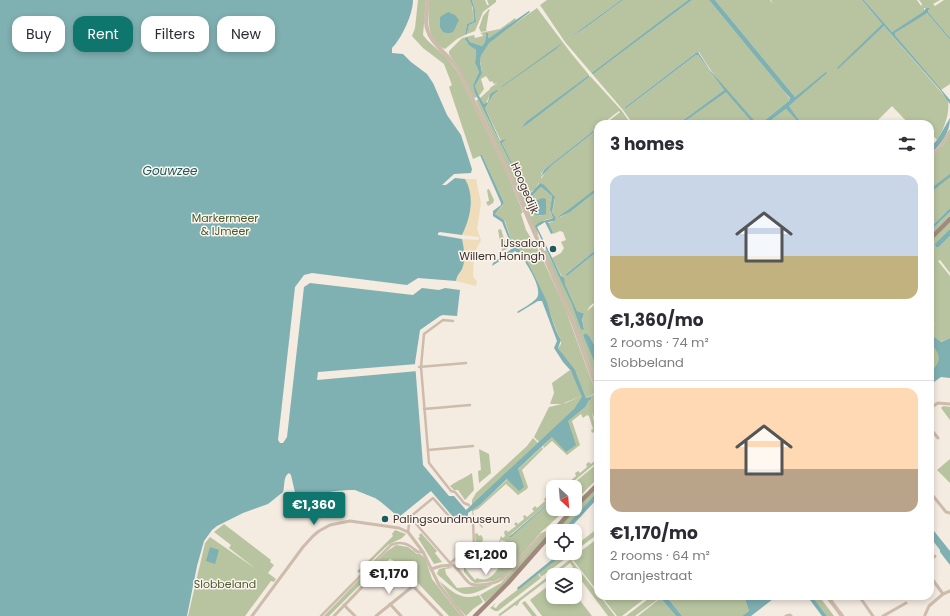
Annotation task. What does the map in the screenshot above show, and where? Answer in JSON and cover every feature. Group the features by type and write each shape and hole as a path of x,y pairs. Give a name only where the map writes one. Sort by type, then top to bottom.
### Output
{"main road":[{"path":"934,235 950,219"},
{"path":"582,500 594,488"},
{"path":"559,524 566,516"},
{"path":"475,616 502,589 546,538"}],"street":[{"name":"Hoogedijk","path":"428,0 426,23 430,36 458,69 511,178 573,323 594,381"},
{"path":"934,153 950,132"},
{"path":"453,321 443,320 424,334 420,367 429,463 451,492 455,492 464,503 470,505"},
{"path":"420,367 466,363"},
{"path":"934,406 938,403 950,404"},
{"path":"424,409 470,405"},
{"path":"934,433 938,438"},
{"path":"428,450 473,446"},
{"path":"934,497 946,512 950,514"},
{"path":"408,532 410,517 433,498 455,523 473,521 474,544 451,564 431,569"},
{"path":"410,517 451,564 461,572 470,583 477,584 498,582 541,535 546,532"},
{"path":"252,616 303,547 313,536 324,528 336,523 354,521 399,528 408,532 423,552 438,585 463,616"},
{"path":"321,616 391,545 402,542 408,544 415,550 423,552"},
{"path":"334,616 368,582 395,563 413,586 442,616"},
{"path":"934,582 943,594"},
{"path":"376,616 413,586"},
{"path":"924,616 929,606 943,594 950,591"},
{"path":"830,600 842,616"},
{"path":"862,600 873,616"},
{"path":"883,616 906,603"},
{"path":"390,604 401,616"},
{"path":"344,606 355,616"},
{"path":"786,616 790,615"}],"green space":[{"path":"418,0 426,0 423,35 446,57 457,71 507,173 523,212 521,214 526,230 539,251 565,308 594,388 594,394 587,397 594,395 594,418 592,413 594,420 594,432 592,433 591,430 593,429 589,416 587,415 583,418 581,414 572,421 580,445 567,455 552,441 544,448 543,446 590,397 586,398 576,373 558,348 561,344 561,340 545,299 525,257 511,240 505,221 495,214 504,203 482,155 473,159 449,87 452,85 444,64 423,48 412,36 415,28"},
{"path":"429,0 470,0 472,5 474,21 467,24 465,35 457,39 445,49 434,41 431,35 428,13"},
{"path":"472,0 485,0 487,5 489,5 487,0 496,0 496,2 483,12 475,31 467,34 469,25 476,22"},
{"path":"547,0 621,0 566,40 623,0 688,0 593,74 692,0 709,0 790,100 765,120 754,120 740,108 750,120 686,120 726,91 730,96 699,52 697,52 624,108 625,109 696,55 698,55 724,90 683,120 630,120 565,42 540,5"},
{"path":"715,0 770,0 773,4 771,0 862,0 882,24 837,69 884,26 948,100 948,111 946,121 937,140 934,137 934,120 905,120 892,106 878,120 799,120 789,106 826,73 795,97"},
{"path":"864,0 917,0 921,6 922,4 919,0 940,0 933,4 935,6 944,0 950,0 950,38 928,12 928,8 924,8 924,12 892,32"},
{"path":"537,8 589,75 521,127 529,123 590,76 628,120 610,120 620,112 619,111 607,120 594,120 594,130 541,174 541,179 551,166 594,132 594,190 568,211 559,216 560,217 569,213 594,193 594,251 565,275 567,276 594,254 594,303 587,311 594,305 594,345 586,333 583,335 594,359 594,376 573,318 543,252 546,250 573,304 581,330 584,328 582,318 584,315 577,311 552,258 561,253 564,248 561,242 566,240 563,232 560,231 553,234 548,223 555,221 556,218 552,212 555,199 553,195 539,183 535,189 528,194 526,193 502,143 503,141 501,141 485,108 493,95 498,91 490,94 486,104 484,104 480,98 497,83 494,84 492,81 490,82 486,76 481,79 484,89 479,96 475,86 482,72 480,61 481,56 489,42"},
{"path":"489,9 487,31 481,32 479,28 483,16"},
{"path":"927,13 950,40 950,84 941,90 895,35 895,33"},
{"path":"515,18 516,20 489,38 486,33 485,42 482,46 470,42 467,37 466,41 476,50 475,63 479,72 473,85 477,97 474,98 457,65 449,54 449,51 462,38 474,35 475,38 483,36 480,33 500,29"},
{"path":"478,99 517,176 525,196 527,198 533,195 541,187 552,196 550,211 553,218 536,225 537,235 511,175 476,101","holes":["546,200 546,213 543,215 537,215 533,211 529,202 534,203 536,201"]},
{"path":"786,109 796,120 771,120"},
{"path":"950,133 950,208 934,224 934,155 943,145"},
{"path":"489,189 494,200 493,203 488,206 486,202 489,201 487,190"},
{"path":"950,212 950,216 934,232 934,227"},
{"path":"950,222 950,229 935,245 939,247 950,236 950,273 940,260 938,261 950,276 950,338 940,342 934,337 934,237"},
{"path":"501,229 507,249 502,251 498,230"},
{"path":"934,345 940,357 940,361 934,369"},
{"path":"570,370 578,384 582,398 570,414 539,442 534,437 549,407 562,404 550,404 554,393 552,383"},
{"path":"943,406 950,407 950,420 941,408"},
{"path":"533,438 538,443 472,506 472,500 476,493 527,446"},
{"path":"542,447 543,449 522,470 528,487 527,489 518,495 506,484 478,509 473,511 474,516 483,527 482,528 473,517 472,510 481,504"},
{"path":"479,449 489,454 491,473 479,483 478,471 481,470"},
{"path":"950,459 950,483 937,470"},
{"path":"594,461 594,464 575,480 571,480 576,476 575,473 578,471 580,473 587,467 586,464 589,462 591,464"},
{"path":"594,466 594,482 582,494 582,480 577,480"},
{"path":"472,473 474,490 465,500 458,490 454,490 450,486"},
{"path":"594,490 594,496 582,509 582,503"},
{"path":"546,497 546,505 509,536 515,533 546,506 546,516 559,516 550,524 546,524 546,527 503,577 494,581 475,583 471,580 464,572 464,567 467,566 465,568 475,580 477,578 488,578 493,575 498,570 509,547 506,545 507,542 501,540 499,542 501,536 503,538 506,530 508,532 516,526 514,524 516,522 518,524 524,519 523,516 525,515 527,517 534,511 532,509 535,506 537,508 545,501 544,499"},
{"path":"569,516 576,516 569,524 562,524"},
{"name":"Slobbeland","path":"224,524 271,560 270,562 274,565 268,573 276,579 274,582 271,581 245,616 188,616 205,543 210,537 256,569 229,548 231,545 214,532"},
{"path":"395,530 406,534 402,538 388,545 359,573 357,571 393,536 392,534"},
{"path":"594,531 594,537 582,546 582,541"},
{"path":"421,533 437,551 435,553 442,562 434,564 418,538 420,537 419,535"},
{"path":"477,533 483,538 482,544 467,557 465,557 465,555 476,546 475,534"},
{"path":"546,534 546,536 506,583 485,602 480,595 501,583 542,535"},
{"path":"594,541 594,587 582,572 582,568 579,568 573,560 582,560 582,550"},
{"path":"396,545 408,547 425,558 432,579 461,616 449,616 416,581 401,562 398,563 390,559 367,578 329,616 324,616 386,552"},
{"path":"556,560 564,560 553,568 546,568 546,573 541,577 539,573"},
{"path":"569,560 573,560 572,561 578,568 572,568 573,567 570,563 563,568 559,568"},
{"path":"449,567 453,568 445,569 446,574 457,588 492,585 474,593 462,593 456,590 437,574 439,569"},
{"path":"538,574 541,578 498,611 490,608 496,603 493,607 496,608 499,604"},
{"path":"582,574 594,589 594,597 582,581"},
{"path":"546,578 546,581 520,601 517,606 515,605 500,616 498,615"},
{"path":"439,581 452,591 462,596 473,597 479,595 483,602 466,616"},
{"path":"546,587 546,604 582,603 592,616 542,616 530,600"},
{"path":"596,600 603,600 615,616 608,616"},
{"path":"604,600 643,600 622,616 617,616"},
{"path":"647,600 657,600 635,616 626,616"},
{"path":"658,600 663,600 676,616 638,616"},
{"path":"669,600 745,600 749,611 742,616 682,616"},
{"path":"815,600 822,600 834,616 827,616"},
{"path":"525,601 537,616 532,616 522,603"}],"sand":[{"path":"465,179 476,179 481,203 477,229 481,240 474,254 473,277 477,281 476,286 456,281 464,262 462,239 479,239 479,237 462,235 468,221 471,207 470,192"}],"water":[{"name":"Gouwzee","path":"0,0 413,0 413,6 409,19 400,38 392,48 392,53 403,54 427,74 433,83 447,115 461,135 472,169 471,173 454,174 442,185 446,185 455,178 465,179 471,199 470,214 462,235 440,232 438,235 462,239 464,262 462,269 456,281 418,278 407,285 312,273 304,275 295,287 278,440 280,443 283,443 287,437 304,287 310,283 413,295 422,288 439,290 445,288 460,290 457,316 440,316 420,330 415,363 423,465 449,496 454,496 466,510 574,409 582,397 571,371 554,348 557,341 542,301 538,301 518,313 517,312 534,301 538,295 537,284 523,258 525,257 547,302 561,340 558,348 575,370 586,398 591,397 585,407 568,421 576,445 566,452 552,437 518,469 524,487 519,491 507,479 481,504 468,513 468,517 454,518 431,491 399,517 375,498 355,490 334,491 296,497 291,475 289,473 285,479 283,492 268,504 243,513 217,526 204,541 197,566 187,616 0,616"},
{"path":"470,0 472,0 475,10 476,22 469,25 467,34 465,35 467,24 474,21 473,8"},
{"path":"621,0 623,0 566,40"},
{"path":"688,0 692,0 593,74 592,73"},
{"path":"709,0 715,0 795,97 826,72 827,73 789,106 799,120 796,120 786,109 771,120 765,120 790,100 790,98"},
{"path":"862,0 864,0 892,32 923,12 926,8 930,8 928,12 950,38 950,40 927,13 895,33 895,35 950,100 950,104 941,91 884,26 838,69 837,68 882,24"},
{"path":"529,11 530,12 489,43 481,56 480,62 482,73 475,86 484,104 488,102 490,94 497,90 498,91 493,95 485,108 500,141 506,139 502,143 526,193 528,194 532,192 540,183 544,185 555,197 552,212 556,218 555,221 548,222 553,233 551,234 545,222 537,227 561,276 564,278 565,284 577,311 584,314 582,319 584,329 581,330 572,304 535,226 541,222 553,218 550,210 552,196 541,187 533,195 527,198 521,191 521,186 517,176 475,93 473,85 479,72 475,63 476,50 469,45 465,39 467,37 470,42 482,46 485,42 486,33 488,33 489,38"},
{"path":"448,12 455,15 459,20 454,30 450,33 443,32 440,27 440,17"},
{"path":"562,43 556,49 501,87"},
{"path":"698,52 709,69 754,120 750,120 726,92 687,120 683,120 724,90 698,55 625,109 624,108"},
{"path":"589,75 589,77 521,128 526,122"},
{"path":"950,118 947,134 934,150 934,143"},
{"path":"594,130 594,132 551,166 540,178 544,170"},
{"path":"480,155 482,155 504,203 495,214 504,220 511,240 521,251 518,253 515,251 492,266 493,263 514,247 502,222 493,216 493,211 501,205 501,203"},
{"path":"950,174 950,177 934,190 934,186"},
{"path":"594,190 594,193 569,213 559,217"},
{"path":"543,198 546,199 546,214 536,215 533,213 529,203 535,203 537,200"},
{"path":"950,208 950,212 934,227 934,224"},
{"path":"950,229 950,236 939,247 936,247 935,244"},
{"path":"594,251 594,254 567,276 565,275"},
{"path":"586,333 594,345 594,361 583,335"},
{"path":"934,337 941,342 950,338 950,378 941,377 934,382 934,369 939,357 934,347"},
{"path":"594,495 594,502 582,515 582,509"},
{"path":"546,505 511,537 509,537"},
{"path":"576,516 581,516 574,524 568,524"},
{"path":"934,531 950,551 950,565 934,542"},
{"path":"210,547 219,550 215,564 206,561"},
{"path":"551,560 556,560 518,590 517,588"},
{"path":"669,600 682,616 676,616 663,601"},
{"path":"745,600 772,600 751,616 742,616 749,611"},
{"path":"810,600 815,600 827,616 822,616"}],"pier":[{"path":"417,364 418,371 317,380 318,372"}],"place":[{"name":"IJssalon Willem Honingh","path":"553,249"},
{"name":"Palingsoundmuseum","path":"385,519"}],"park label":[{"name":"Markermeer & IJmeer","path":"225,224"}]}
